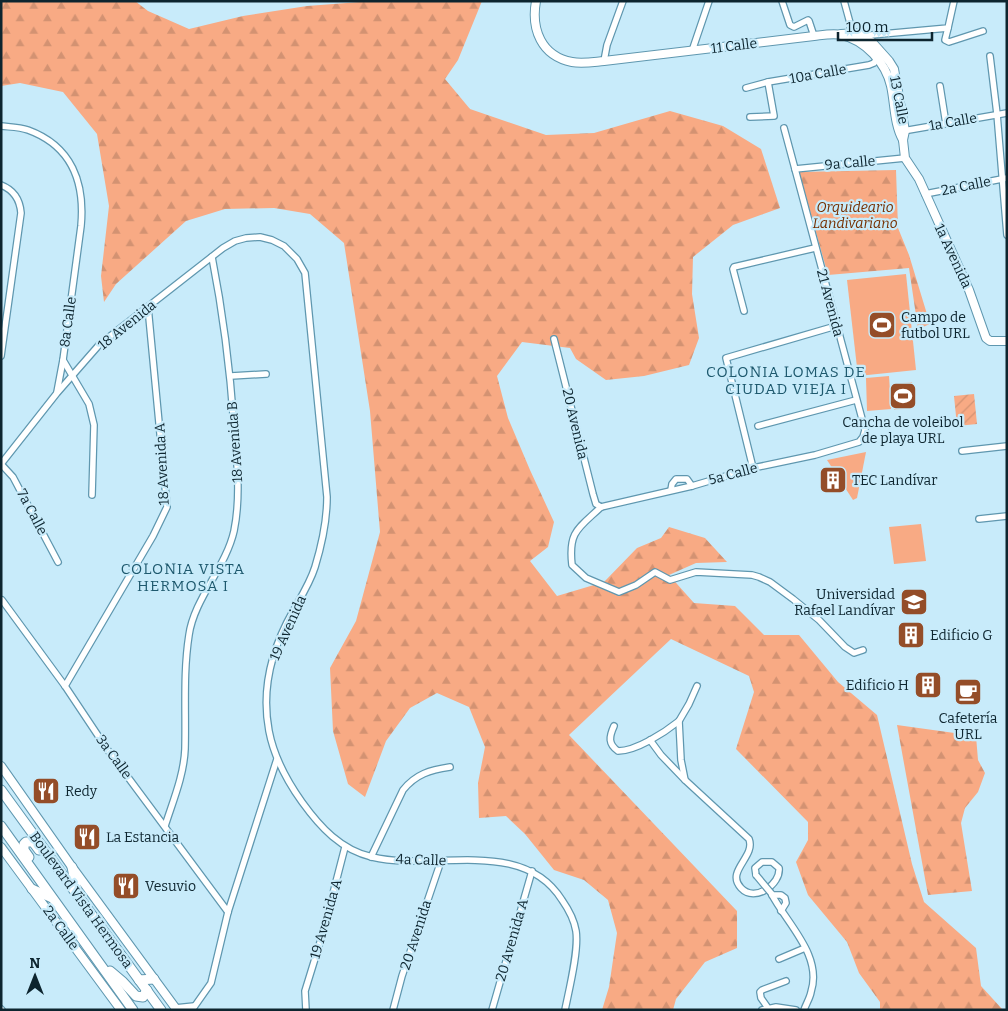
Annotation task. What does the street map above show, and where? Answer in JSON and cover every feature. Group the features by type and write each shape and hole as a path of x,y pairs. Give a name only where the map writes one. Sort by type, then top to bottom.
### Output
{"main road":[{"name":"Boulevard Vista Hermosa","path":"1,790 78,893 161,1010"},
{"name":"Boulevard Vista Hermosa","path":"1,826 104,967 131,1008"},
{"path":"33,870 32,861 24,848 24,844 28,841 34,844 53,870 62,874"},
{"path":"72,867 78,893"},
{"path":"32,888 56,901"},
{"path":"104,967 115,974 136,996 143,997 147,990"},
{"path":"140,980 154,980"}],"street":[{"name":"11 Calle","path":"536,1 535,27 544,45 548,50 565,60 573,62 604,61 814,36 850,35"},
{"path":"604,61 623,1"},
{"path":"692,51 708,1"},
{"path":"782,1 790,25 794,27 808,20 811,23 814,36"},
{"path":"844,1 850,23 850,35"},
{"path":"954,1 945,40 948,42 983,31"},
{"path":"862,36 948,28"},
{"name":"13 Calle","path":"850,35 857,33 872,42 879,48 894,70 904,158"},
{"name":"13 Calle","path":"850,35 877,59 888,76 902,132"},
{"path":"877,59 879,48"},
{"path":"990,56 1005,179 1007,234"},
{"name":"10a Calle","path":"746,88 768,82 869,65 877,59"},
{"path":"750,117 774,116 768,82"},
{"path":"940,86 946,124"},
{"name":"1a Calle","path":"902,132 1007,113"},
{"name":"8a Calle","path":"1,126 27,130 49,141 66,156 76,173 83,207 63,360 89,404 94,424 92,495"},
{"name":"21 Avenida","path":"784,128 865,430 864,437"},
{"name":"9a Calle","path":"795,169 904,158"},
{"name":"1a Avenida","path":"904,158 919,179 924,194 969,290 986,338 990,341 1007,341"},
{"name":"2a Calle","path":"924,194 1005,179"},
{"path":"1,185 13,193 20,202 22,213 1,356"},
{"name":"18 Avenida","path":"2,462 57,393 99,345 212,257 235,241 246,238 260,237 284,246"},
{"name":"19 Avenida","path":"277,759 269,732 266,705 268,675 278,644 315,567 327,518 327,497 305,273 297,258 284,246"},
{"path":"744,311 734,267 815,248"},
{"name":"18 Avenida B","path":"165,826 178,785 185,750 184,712 189,633 203,595 218,571 234,532 239,481 230,376 220,297 212,257"},
{"name":"18 Avenida A","path":"66,686 153,536 167,507 148,307"},
{"path":"753,468 726,358 836,326"},
{"name":"20 Avenida","path":"554,339 593,494 596,504 601,507"},
{"path":"57,393 63,360"},
{"path":"230,376 266,374"},
{"path":"758,426 856,400"},
{"name":"5a Calle","path":"601,507 692,486 753,468 814,455 859,442 864,437"},
{"path":"962,450 1007,446"},
{"name":"7a Calle","path":"2,462 13,477 58,562"},
{"path":"672,490 672,484 676,478 684,478 692,486"},
{"path":"601,507 579,527 573,536 570,552 572,565 586,578 619,592 655,572 670,580 696,572 752,575 770,582 819,620 845,647 854,652 863,650"},
{"path":"979,520 1007,516"},
{"name":"3a Calle","path":"2,600 66,686 107,748 228,912"},
{"path":"614,726 610,743 618,752 626,751 650,740 679,721 697,686"},
{"path":"679,721 681,760 685,780"},
{"path":"650,740 661,755 685,780 749,839 751,843 749,851 737,875 738,883 742,889 753,894 761,892 776,880 779,868 772,862 762,862 755,868 756,875 772,894 811,959 814,975 812,991 804,1010"},
{"path":"1,766 176,1009 193,1008 210,983 228,912 277,759"},
{"name":"4a Calle","path":"277,759 312,817 333,839 345,847 371,857 406,861 480,861 511,864 532,871 556,890 572,915 576,933 574,960 565,1010"},
{"path":"371,857 403,790 424,773 450,767"},
{"name":"2a Calle","path":"1,847 121,1010"},
{"name":"19 Avenida A","path":"306,1010 305,991 322,936 345,847"},
{"name":"20 Avenida","path":"393,1010 402,976 441,861"},
{"name":"20 Avenida A","path":"492,1010 532,871"},
{"path":"772,894 785,898 786,903 781,911"},
{"path":"779,960 805,948"},
{"path":"786,981 762,990 760,992 761,998 765,1009 785,1007 796,1010"}],"green space":[{"path":"1,1 135,1 148,11 189,29 243,16 307,6 373,1 482,1 458,60 445,79 470,109 546,135 594,133 670,111 723,126 761,149 780,208 733,225 693,257 692,294 699,338 689,365 644,376 606,380 576,359 570,348 522,342 497,376 508,418 554,522 548,547 530,561 557,596 604,582 637,548 661,538 669,527 705,538 727,562 696,563 669,575 694,603 735,606 764,635 799,635 838,682 877,715 912,864 924,902 976,948 981,986 1003,1010 880,1010 880,1002 859,973 847,942 808,895 796,862 808,840 808,822 736,749 754,692 749,676 671,639 569,735 737,911 737,948 705,962 676,999 673,1010 602,1010 609,987 617,933 608,900 584,880 554,870 525,834 506,816 479,818 478,783 485,747 469,707 437,693 410,708 386,741 365,797 348,784 333,731 330,668 356,621 380,532 370,411 344,243 310,214 274,208 225,209 186,221 116,284 104,302 101,276 109,206 97,134 63,92 20,83 1,86"},
{"name":"Orquideario Landivariano","path":"896,170 898,228 909,255 930,324 918,329 909,268 828,275 799,172"},
{"name":"Campo de futbol URL","path":"906,274 916,370 858,376 847,280"},
{"path":"889,376 891,409 867,411 866,378"},
{"name":"Cancha de voleibol de playa URL","path":"912,382 914,408 894,410 892,384"},
{"path":"974,394 977,424 957,426 954,396"},
{"path":"866,452 857,498 853,500 827,460"},
{"path":"921,524 926,561 894,564 889,527"},
{"path":"897,725 976,736 978,760 985,773 978,792 965,808 961,823 972,891 928,895"}],"place":[{"name":"Campo de futbol URL","path":"882,325"},
{"name":"Cancha de voleibol de playa URL","path":"903,396"},
{"name":"TEC Landívar","path":"833,480"},
{"name":"Universidad Rafael Landívar","path":"914,602"},
{"name":"Edificio G","path":"911,635"},
{"name":"Edificio H","path":"928,685"},
{"name":"Cafetería URL","path":"968,692"},
{"name":"Redy","path":"46,791"},
{"name":"La Estancia","path":"87,837"},
{"name":"Vesuvio","path":"126,886"}],"district":[{"name":"COLONIA LOMAS DE CIUDAD VIEJA I","path":"786,380"},
{"name":"COLONIA VISTA HERMOSA I","path":"183,578"}]}
